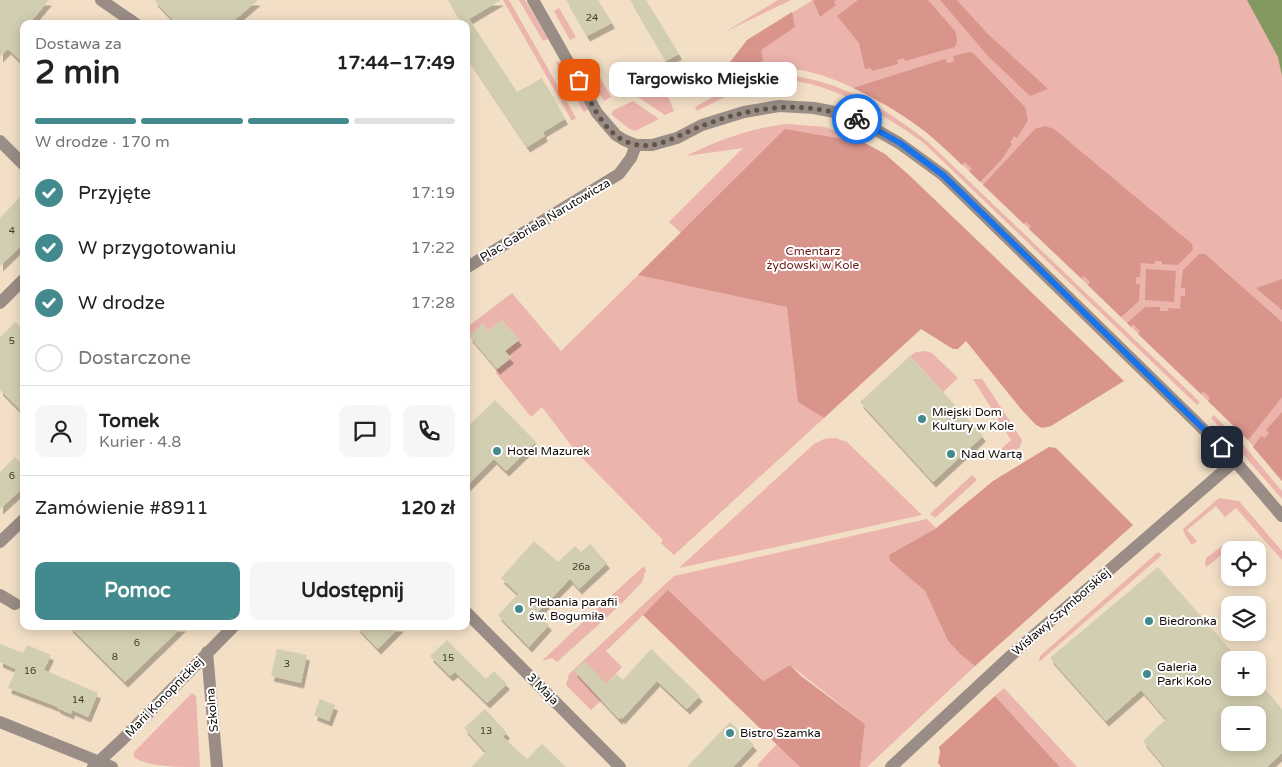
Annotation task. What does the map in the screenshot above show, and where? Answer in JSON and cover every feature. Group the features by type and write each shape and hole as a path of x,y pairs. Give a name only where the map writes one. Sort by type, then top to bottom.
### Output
{"street":[{"path":"101,0 130,20"},
{"path":"533,0 597,112 616,135 636,145 652,145 702,125 744,112 779,106 814,108 850,115 900,143 943,175 1235,461 1282,516"},
{"path":"0,140 20,161"},
{"name":"Plac Gabriela Narutowicza","path":"470,266 615,177 626,166 636,145"},
{"path":"0,303 20,283"},
{"name":"Wisławy Szymborskiej","path":"891,767 1017,650 1235,461"},
{"path":"0,542 20,523"},
{"path":"0,595 15,604"},
{"name":"3 Maja","path":"470,616 620,767"},
{"name":"Marii Konopnickiej","path":"96,764 230,630"},
{"name":"Szkolna","path":"207,652 217,767"},
{"path":"0,722 96,764 112,767"}],"green space":[{"path":"503,0 509,0 576,118 572,121"},
{"path":"519,0 525,0 548,39 543,41"},
{"path":"778,0 791,0 725,32"},
{"path":"813,0 945,0 1038,93 1047,89 987,33 957,0 1282,0 1282,279 1263,286 1282,303 1282,481 1248,440 1208,401 940,143 903,116 880,101 855,89 830,78 805,71 781,68 759,71 710,91 747,40"},
{"path":"813,0 837,0 834,2 836,5 820,17"},
{"path":"858,0 928,0 955,31 957,43 955,47 905,61 904,58 897,60 898,64 872,71 871,68 865,69 859,43 837,16"},
{"path":"940,0 957,0 987,33 1048,89 1030,96 988,56"},
{"path":"559,8 576,37 570,40 554,11"},
{"path":"792,12 795,27 761,50 763,60 754,73 738,80 727,66 747,40"},
{"path":"970,52 1025,107 1028,120 1017,138 1014,136 1010,142 1012,144 1002,159 980,182 969,171 972,169 965,162 962,165 911,121 853,88 945,59 947,63 954,62 953,56"},
{"path":"589,58 611,97 604,101 582,62"},
{"path":"560,61 588,109 584,112 556,63"},
{"path":"658,73 674,111 665,115 627,90"},
{"path":"786,75 825,83 862,98 896,118 928,142 1200,402 1197,405 926,145 895,123 856,101 835,92 795,81 778,81 757,85 736,92 697,111 695,107 739,85 761,78"},
{"path":"633,101 659,119 635,131 628,128 611,114 614,110"},
{"path":"787,124 825,127 865,143 857,142 810,409 824,418 674,555 661,543 663,540 577,453 542,407 531,417 496,373 497,369 511,358 505,351 519,340 502,320 488,331 483,324 470,335 470,325 512,293 561,351 681,233 669,222 743,148 686,156 710,145 761,128"},
{"path":"1045,126 1054,129 1192,244 1193,250 1178,265 1162,264 1162,261 1155,261 1154,264 1141,263 1140,277 1136,277 1136,284 1140,284 1139,301 1121,317 1088,285 1090,282 1084,276 1081,278 1029,229 1031,226 1026,222 1024,224 983,185 1035,129"},
{"name":"Cmentarz żydowski w Kole","path":"785,129 865,143 885,154 1124,381 1051,426 1042,428 1036,425 1021,409 966,341 958,349 953,349 921,329 824,418 798,402 787,307 638,275"},
{"path":"1199,254 1205,254 1282,322 1282,397 1248,440 1208,401 1210,398 1203,391 1201,394 1138,334 1140,331 1133,324 1131,327 1127,323 1145,307 1160,307 1160,311 1168,311 1168,308 1180,309 1181,296 1185,296 1185,288 1181,288 1183,270"},
{"path":"1146,269 1176,271 1174,302 1145,300"},
{"path":"1282,279 1282,310 1256,288"},
{"path":"925,351 932,353 958,378 943,392 910,356 916,352"},
{"path":"973,379 982,379 1022,440 1020,447 1004,457 999,451 1011,440"},
{"path":"1282,412 1282,481 1253,447 1261,436 1265,438 1269,433 1266,430"},
{"path":"1214,415 1246,448 1282,491 1282,499 1211,418"},
{"path":"835,438 847,442 922,515 679,568 814,444 824,439"},
{"path":"1049,447 1056,448 1133,525 975,666 948,641 925,591 890,561 889,555 935,529 993,481"},
{"path":"972,475 977,480 935,518 930,514"},
{"path":"1219,498 1239,501 1282,551 1282,560 1236,508 1225,517 1216,506 1187,530 1197,541 1192,545 1183,529"},
{"path":"927,519 936,528 890,561 925,591 948,641 975,666 867,767 860,767 865,724 790,665 763,681 668,591 606,651 622,667 596,695 602,700 591,710 566,685 569,674 674,576"},
{"path":"1221,547 1221,555 1207,567 1205,564 1206,558"},
{"path":"1158,552 1162,555 1039,662 1040,656"},
{"path":"644,566 646,570 642,582 621,604 612,595"},
{"path":"668,590 763,681 790,665 801,676 865,724 860,767 800,767 643,615"},
{"path":"608,598 617,608 557,662 552,658 542,661"},
{"path":"1004,688 1077,767 1060,767 995,696"},
{"path":"192,693 196,696 200,767 155,765 134,757 134,752"},
{"path":"995,696 1060,767 941,767 938,763 939,747"},
{"path":"777,744 800,767 759,767 757,765"}],"shaded area":[{"path":"1247,0 1282,0 1282,76 1278,57"}],"building":[{"path":"0,0 49,0 32,20 20,20 20,60 8,49 0,57"},
{"path":"154,0 258,0 235,20 173,20"},
{"path":"448,0 501,0 470,20 460,20"},
{"path":"566,0 598,0 612,23 587,36"},
{"path":"630,0 646,0 679,54 666,61"},
{"path":"470,21 517,92 542,78 565,119 543,132 545,136 527,147 470,62"},
{"path":"20,197 20,247 0,266 0,218"},
{"path":"502,320 519,340 505,351 511,358 497,369 470,337 483,324 488,331"},
{"path":"15,322 20,326 20,410 0,390 0,337"},
{"name":"Miejski Dom Kultury w Kole","path":"910,356 983,436 933,482 860,402"},
{"name":"Hotel Mazurek","path":"495,400 536,442 506,471 494,459 470,483 470,424"},
{"path":"15,457 20,462 20,491 0,509 0,472"},
{"path":"534,541 558,562 575,546 581,552 590,544 607,563 579,589 570,579 537,613 549,625 529,647 498,615 518,594 501,578"},
{"name":"Galeria Park Koło","path":"1158,567 1231,651 1221,651 1221,696 1266,696 1266,690 1282,709 1282,753 1267,767 1165,767 1143,741 1166,719 1141,690 1106,721 1050,658"},
{"path":"73,630 179,630 125,682"},
{"path":"360,630 397,630 378,649"},
{"path":"447,640 486,679 494,671 507,684 487,703 455,672 450,676 430,656"},
{"path":"0,644 23,653 27,645 51,655 44,670 98,693 88,717 72,710 71,714 58,707 8,688 16,669 0,662"},
{"path":"277,649 307,655 301,683 271,676"},
{"path":"651,649 700,696 687,709 657,681 622,719 621,717 619,719 574,671 585,661 606,684 616,674 623,680"},
{"path":"320,699 335,705 329,721 314,715"},
{"path":"485,709 507,733 503,737 527,759 542,744 566,767 471,767 486,752 464,728"},
{"name":"Bistro Szamka","path":"730,722 754,745 733,767 687,767"}],"way so far":[{"path":"579,80 606,124 616,135 636,145 652,145 677,138 702,125 744,112 779,106 814,108 850,115 857,119"}],"place":[{"name":"Targowisko Miejskie","path":"579,80"},
{"name":"Miejski Dom Kultury w Kole","path":"922,419"},
{"name":"Hotel Mazurek","path":"497,451"},
{"name":"Nad Wartą","path":"951,454"},
{"name":"Plebania parafii św. Bogumiła","path":"519,609"},
{"name":"Biedronka","path":"1149,621"},
{"name":"Galeria Park Koło","path":"1147,674"},
{"name":"Bistro Szamka","path":"730,733"}],"route":[{"path":"857,119 900,143 943,175 1222,447"}]}
